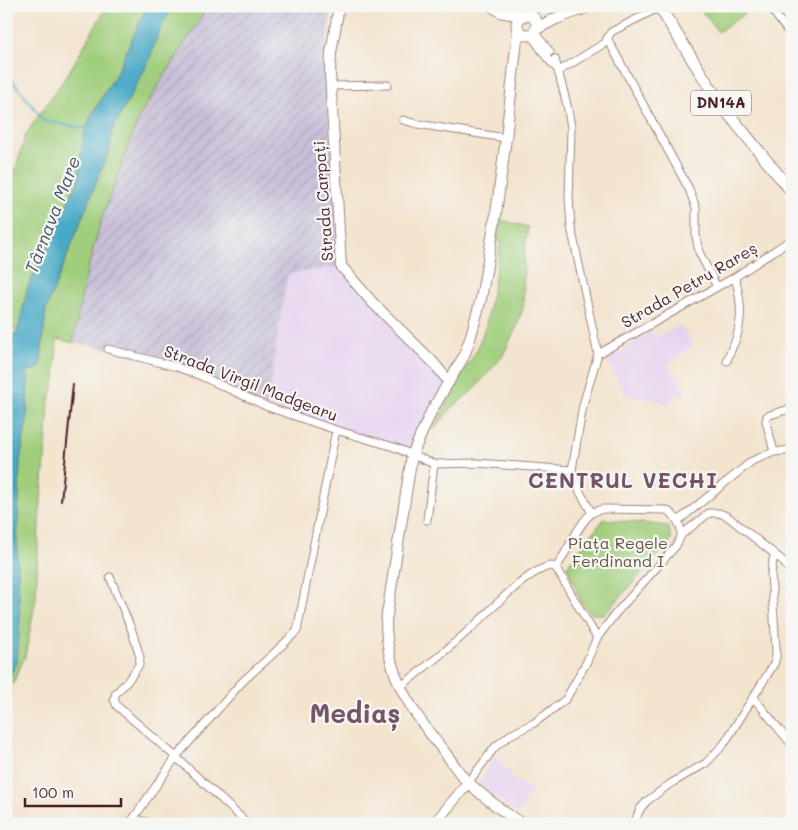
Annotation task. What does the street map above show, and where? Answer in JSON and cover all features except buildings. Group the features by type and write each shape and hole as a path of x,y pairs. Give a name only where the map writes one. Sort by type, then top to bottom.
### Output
{"main road":[{"name":"Strada Carpați","path":"339,6 331,54 330,86 341,266 372,302 433,362 449,382"},
{"path":"492,6 528,27"},
{"path":"522,824 468,783 417,718 400,687 391,662 386,621 412,455 432,410 464,356 481,299 496,214 516,52 528,27 590,6"},
{"name":"DN14A","path":"659,6 727,112 792,192"},
{"path":"434,824 468,783"}],"street":[{"path":"559,71 605,43 611,32 659,6"},
{"path":"769,6 792,37"},
{"path":"528,27 547,58 559,71"},
{"path":"528,27 550,52"},
{"path":"607,38 690,189 696,208 696,236 700,252 717,287"},
{"path":"555,59 571,127 569,198 571,227 598,354 583,405 572,470 580,492 592,513"},
{"path":"330,86 388,85"},
{"path":"403,120 416,124 506,138"},
{"name":"Strada Petru Rareș","path":"598,354 735,277 792,239"},
{"path":"727,361 735,340 741,311 735,277"},
{"name":"Strada Virgil Madgearu","path":"108,349 177,367 268,407 394,447 434,464"},
{"path":"774,452 766,416 792,408"},
{"path":"130,822 176,757 243,681 297,631 336,430"},
{"path":"678,522 752,461 774,452 792,450"},
{"path":"427,520 434,464 476,463 572,470"},
{"path":"556,568 584,521 592,513 603,509 666,510 672,513 678,522 681,534"},
{"path":"468,783 495,747 510,735 534,723 566,699 587,661 597,638 675,547 681,534 709,513 719,513 727,516 782,560 792,574"},
{"path":"634,824 638,812 647,801 670,784 706,763 716,754 771,670 776,657 771,574 774,553"},
{"path":"400,687 523,582 540,569 552,566 556,568 597,638"},
{"path":"110,577 132,630 140,656 138,665 127,682 116,693 114,699 117,706 176,757 248,824"},
{"path":"753,697 792,745"},
{"path":"130,822 154,824"}],"shaded area":[{"path":"208,6 332,6 324,61 341,266 288,274 280,316 268,407 177,367 94,346 73,343 85,278 102,218 140,115"},
{"path":"341,266 449,382 412,455 268,407 280,316 288,273"},
{"path":"681,325 693,345 668,366 679,378 678,383 684,385 682,396 675,394 672,396 669,405 626,395 605,357 615,352 616,354 633,345 631,342 651,330 656,338"},
{"path":"495,756 512,775 509,777 532,789 517,815 478,784"}],"green space":[{"path":"107,6 147,6 116,74 92,114 83,137 78,181 28,286 18,330 9,328 9,402 6,421 6,202 26,134 69,72"},
{"path":"172,6 208,6 140,115 102,218 85,278 73,343 57,339 55,380 49,401 39,522 36,598 25,656 6,699 6,681 17,663 20,618 17,552 20,461 27,419 28,370 40,368 46,309 110,148 111,133 149,61 158,34"},
{"path":"698,6 754,6 754,7 718,32"},
{"path":"501,220 528,227 524,257 523,308 517,326 502,357 473,390 453,407 433,430 477,350 486,325 501,243 497,241"},
{"name":"Piața Regele Ferdinand I","path":"604,519 668,526 672,539 605,614 592,614 581,602 567,567"}],"water":[{"path":"147,6 172,6 158,34 149,61 111,133 110,148 46,309 40,368 28,371 27,419 20,461 17,552 20,618 17,663 6,681 6,421 9,402 10,336 18,330 28,286 78,181 83,136 92,114 116,74"}],"waterway":[{"path":"6,72 44,121 87,129"}],"railway":[{"path":"61,501 73,384"}],"district":[{"name":"CENTRUL VECHI","path":"623,481"},
{"name":"Mediaș","path":"355,714"}],"water label":[{"name":"Târnava Mare","path":"53,215"}]}
